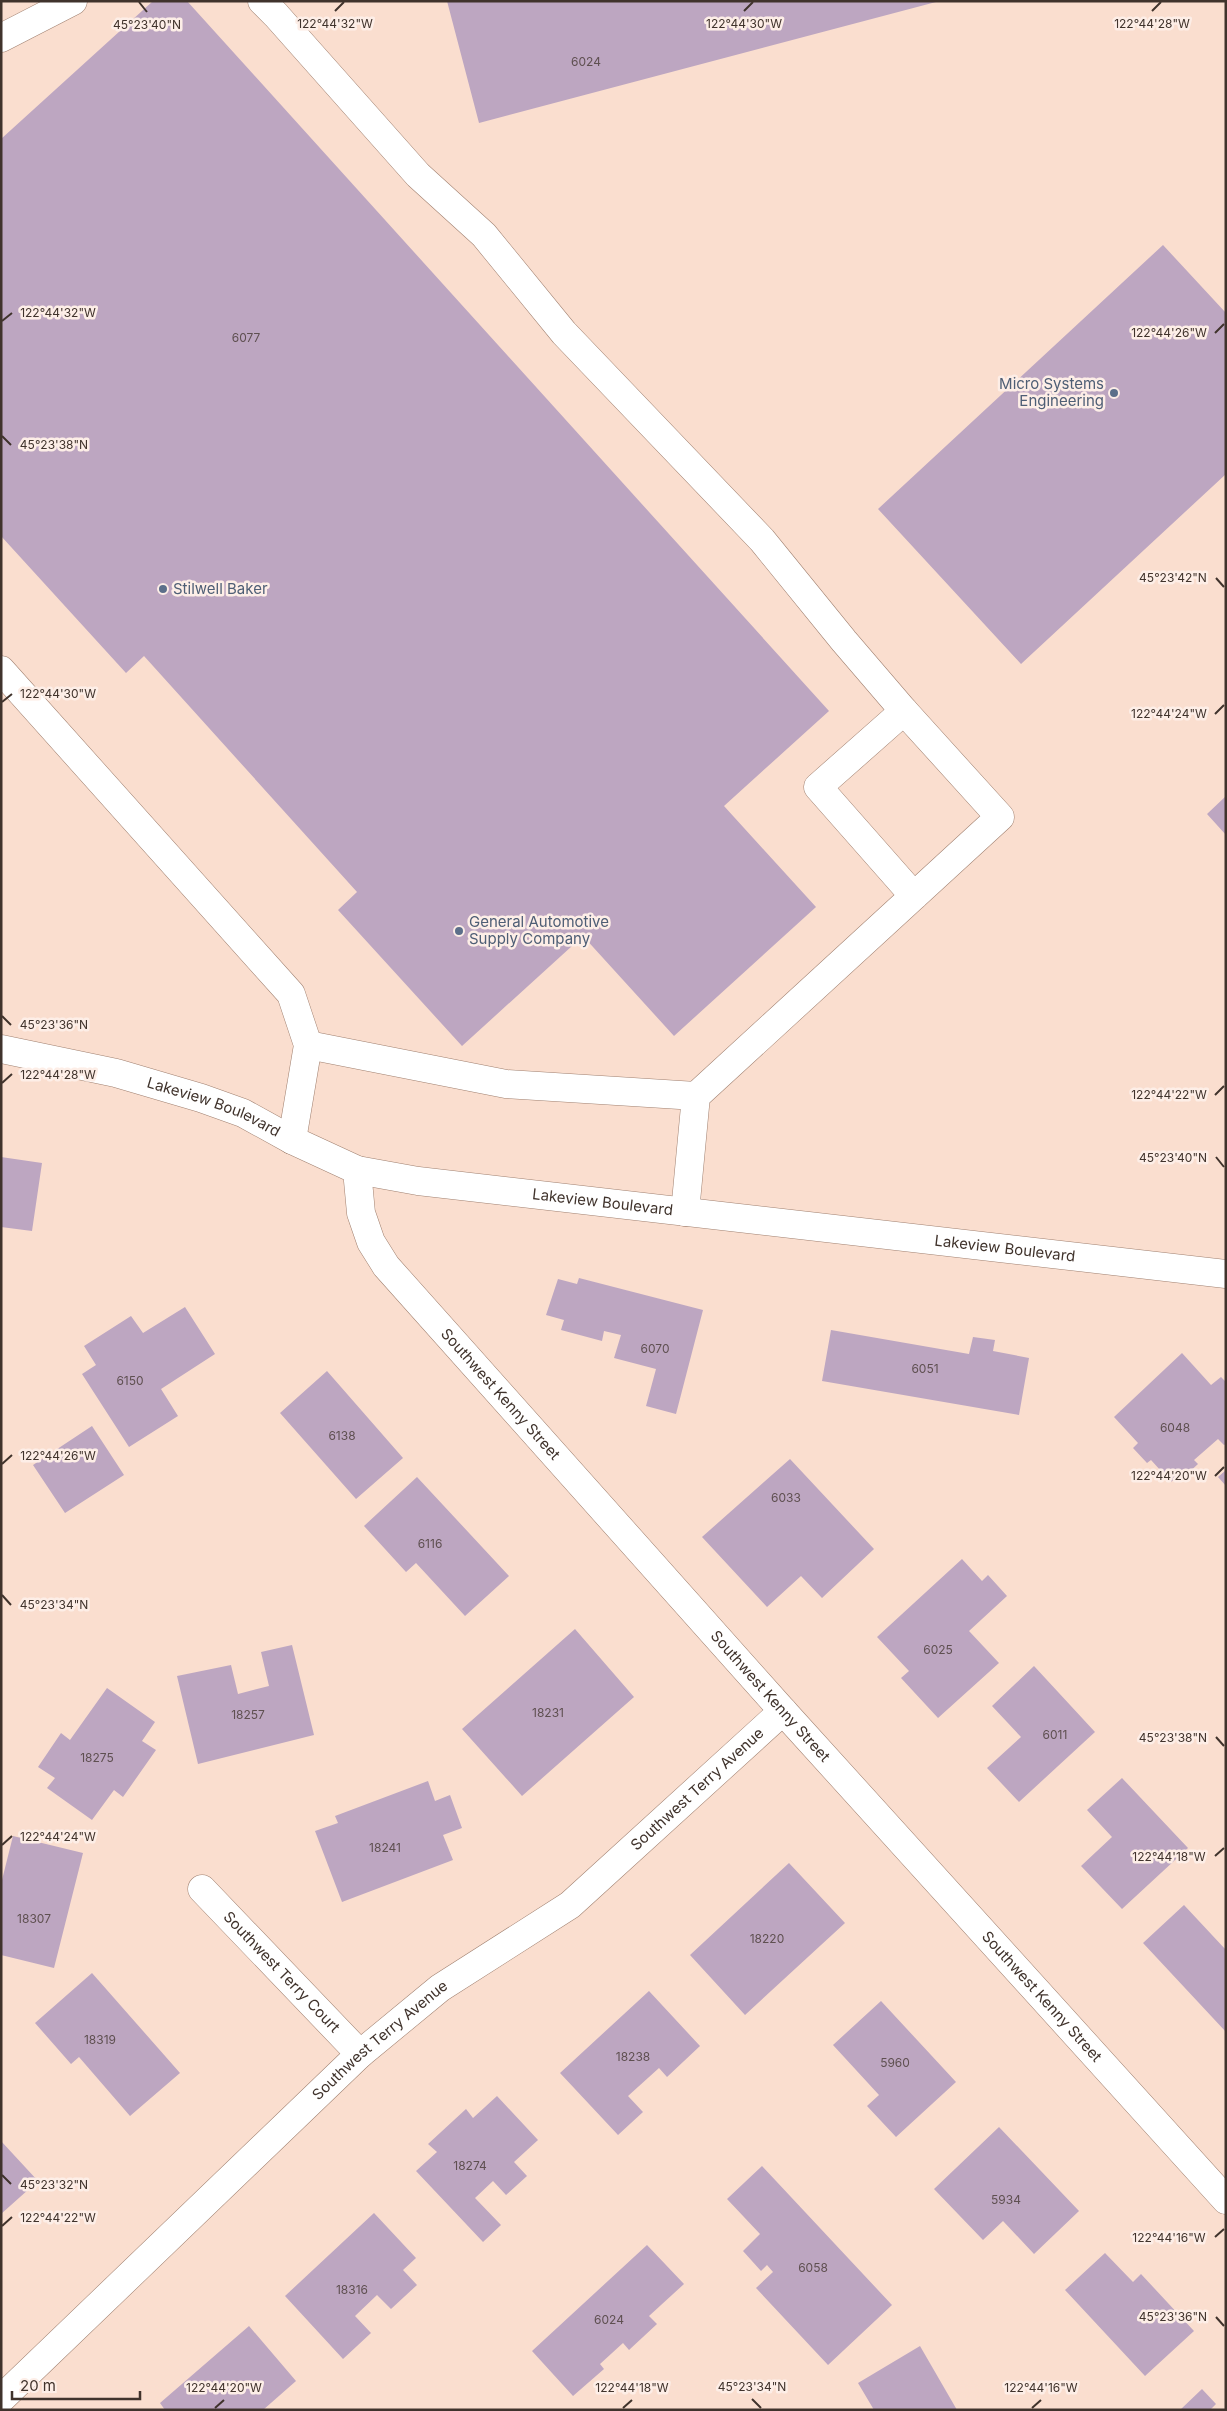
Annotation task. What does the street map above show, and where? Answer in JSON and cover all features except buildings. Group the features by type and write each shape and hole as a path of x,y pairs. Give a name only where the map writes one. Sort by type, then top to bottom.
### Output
{"street":[{"path":"1,38 73,1"},
{"path":"262,1 418,175 484,235 564,333 762,540 904,711 1000,817 696,1096 686,1212"},
{"path":"1,670 291,994 308,1045 292,1140"},
{"path":"904,711 818,787 914,896"},
{"path":"308,1045 506,1084 696,1096"},
{"name":"Lakeview Boulevard","path":"1,1049 116,1073 201,1098 243,1113 292,1140 357,1170 418,1181 1226,1274"},
{"name":"Southwest Kenny Street","path":"357,1170 361,1213 371,1242 386,1266 783,1711 1226,2200"},
{"name":"Southwest Terry Avenue","path":"3,2395 360,2054 440,1988 570,1905 783,1711"},
{"name":"Southwest Terry Court","path":"202,1889 360,2054"}],"place":[{"name":"Micro Systems Engineering","path":"1114,393"},
{"name":"Stilwell Baker","path":"163,589"},
{"name":"General Automotive Supply Company","path":"459,931"}]}
